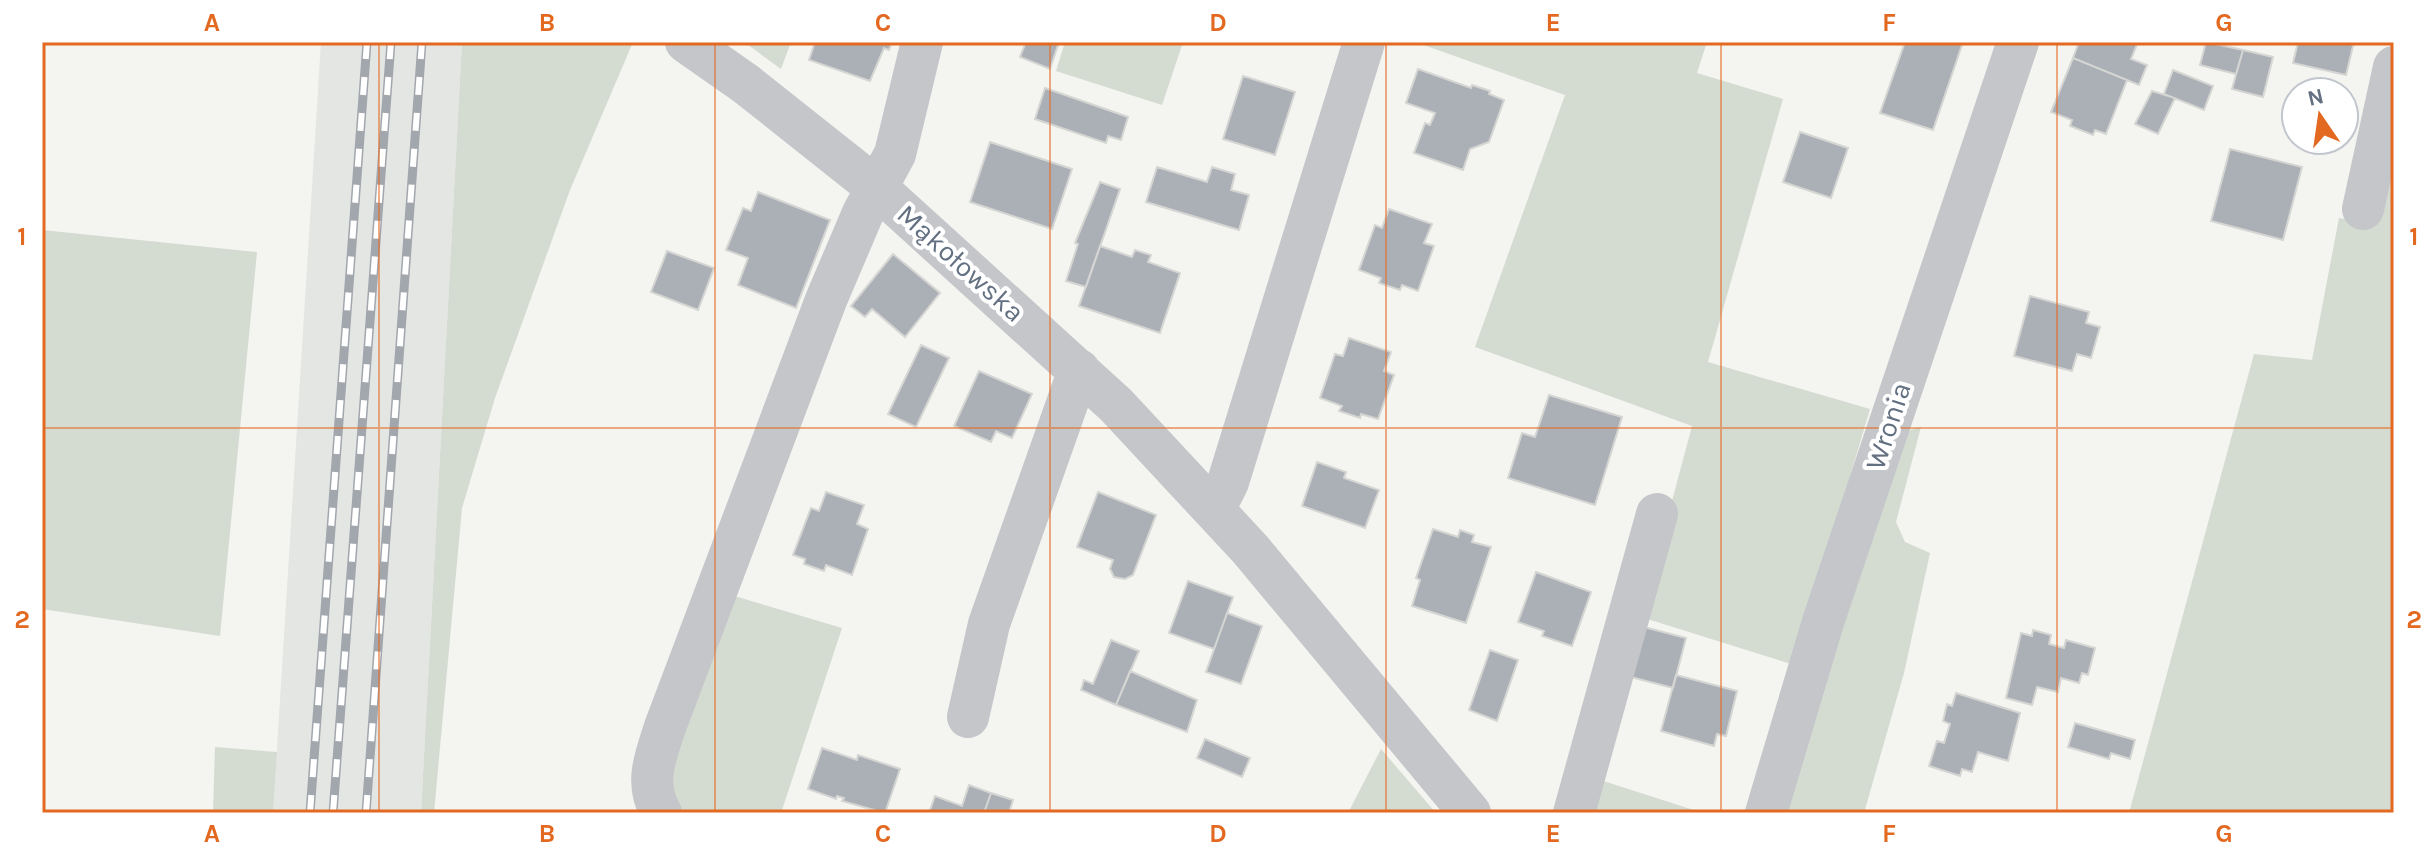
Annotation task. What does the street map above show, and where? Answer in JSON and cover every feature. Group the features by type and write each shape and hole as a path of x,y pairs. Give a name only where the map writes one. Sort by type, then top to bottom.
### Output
{"street":[{"name":"Mąkołowska","path":"686,42 746,84 877,188 1116,405 1214,510 1470,813"},
{"path":"661,813 654,800 651,772 665,727 826,300 863,213 895,154 922,42"},
{"path":"1214,510 1228,482 1364,42"},
{"name":"Wronia","path":"1766,813 1823,622 2018,42"},
{"path":"2363,209 2394,67"},
{"path":"968,717 989,624 1079,370"},
{"path":"1574,813 1657,514"}],"shaded area":[{"path":"321,42 462,42 421,813 273,813"},
{"path":"462,42 633,42 570,190 495,398 462,508 434,813 421,813"},
{"path":"744,42 791,42 781,69"},
{"path":"1065,42 1183,42 1162,105 1056,71"},
{"path":"1415,42 1707,42 1697,73 1783,99 1708,362 1870,409 1794,665 1641,617 1692,426 1475,347 1565,95"},
{"path":"2394,161 2394,813 2129,813 2254,354 2312,360 2339,218 2371,224"},
{"path":"42,230 257,252 220,636 42,609"},
{"path":"1921,427 1896,522 1905,542 1930,553 1904,673 1864,813 1782,813 1903,432"},
{"path":"731,595 842,628 781,813 674,813 662,788"},
{"path":"215,747 277,752 273,813 213,813"},
{"path":"1381,749 1436,813 1348,813"},
{"path":"1591,777 1703,813 1580,813"}],"building":[{"path":"815,42 892,42 889,50 884,48 870,81 809,60"},
{"path":"1026,42 1059,42 1050,69 1020,57"},
{"path":"1905,42 1963,42 1933,130 1880,113"},
{"path":"2079,42 2138,42 2131,59 2147,65 2139,85 2073,58"},
{"path":"2206,42 2243,50 2236,74 2200,65"},
{"path":"2298,42 2354,42 2346,75 2293,63"},
{"path":"2243,50 2273,57 2263,97 2232,89"},
{"path":"2073,58 2127,80 2106,134 2095,130 2093,135 2070,126 2072,120 2051,112"},
{"path":"1418,69 1471,88 1472,85 1490,91 1489,94 1504,100 1489,142 1470,149 1463,170 1414,153 1425,123 1430,125 1435,113 1406,103"},
{"path":"2173,70 2213,86 2204,110 2164,94"},
{"path":"1243,76 1295,92 1275,155 1223,139"},
{"path":"1045,88 1128,117 1121,140 1108,136 1106,143 1035,119"},
{"path":"2152,91 2175,98 2158,134 2135,124"},
{"path":"1800,132 1848,148 1831,198 1783,182"},
{"path":"990,142 1072,169 1052,229 970,202"},
{"path":"2230,149 2302,167 2283,240 2211,221"},
{"path":"1157,167 1207,182 1212,167 1235,174 1231,190 1249,195 1239,230 1146,202"},
{"path":"1100,182 1120,189 1086,287 1066,281 1078,244 1075,243"},
{"path":"758,192 830,220 796,308 738,285 748,258 726,250 743,208 751,211"},
{"path":"1389,209 1432,224 1424,243 1434,246 1418,291 1402,285 1400,290 1379,283 1381,278 1359,270 1375,225 1382,228"},
{"path":"1100,246 1132,257 1135,250 1151,255 1148,262 1180,273 1160,333 1079,306"},
{"path":"667,251 714,268 698,310 651,292"},
{"path":"893,254 940,293 905,337 872,309 865,317 851,306"},
{"path":"2030,296 2089,312 2086,323 2100,327 2091,358 2077,354 2072,371 2014,356"},
{"path":"1349,338 1391,352 1384,371 1394,375 1378,419 1361,414 1360,418 1339,411 1342,406 1320,398 1335,354 1343,356"},
{"path":"921,345 949,358 916,427 888,414"},
{"path":"979,371 1032,394 1012,438 996,431 991,442 954,426"},
{"path":"1549,395 1622,417 1595,505 1508,478 1522,433 1535,437"},
{"path":"1317,462 1346,472 1344,478 1379,490 1365,528 1302,506"},
{"path":"826,492 864,505 857,524 868,529 852,575 826,565 824,571 804,564 805,559 793,555 811,508 819,511"},
{"path":"1098,492 1156,515 1133,575 1125,579 1114,577 1110,569 1113,560 1077,547"},
{"path":"1433,529 1458,537 1460,530 1474,535 1472,542 1491,547 1466,623 1412,606 1420,580 1416,578"},
{"path":"1536,572 1591,592 1572,646 1542,636 1544,631 1518,622"},
{"path":"1188,581 1233,597 1214,649 1169,633"},
{"path":"1227,613 1262,626 1241,684 1206,672"},
{"path":"1644,627 1686,638 1673,688 1631,677"},
{"path":"2033,630 2051,635 2049,644 2064,648 2066,640 2095,648 2088,675 2082,673 2079,683 2061,678 2058,692 2037,687 2032,705 2006,698 2021,633 2032,636"},
{"path":"1111,640 1139,651 1116,705 1081,690 1084,680 1093,684"},
{"path":"1490,650 1518,660 1497,721 1469,710"},
{"path":"1130,671 1197,700 1187,732 1116,705"},
{"path":"1676,675 1737,691 1726,736 1717,734 1714,746 1661,731"},
{"path":"1956,693 2020,713 2008,761 1978,752 1972,772 1962,769 1960,776 1929,766 1937,741 1944,743 1950,724 1943,721 1947,704 1952,706"},
{"path":"2075,723 2135,740 2130,759 2111,753 2109,759 2068,747"},
{"path":"1205,739 1250,758 1242,777 1197,758"},
{"path":"822,748 857,760 858,755 900,769 885,813 808,789"},
{"path":"969,785 991,793 984,813 929,813 935,796 962,806"},
{"path":"991,793 1013,800 1009,813 984,813"}],"railway":[{"path":"310,813 367,42"},
{"path":"333,813 391,42"},
{"path":"366,813 422,42"}]}
